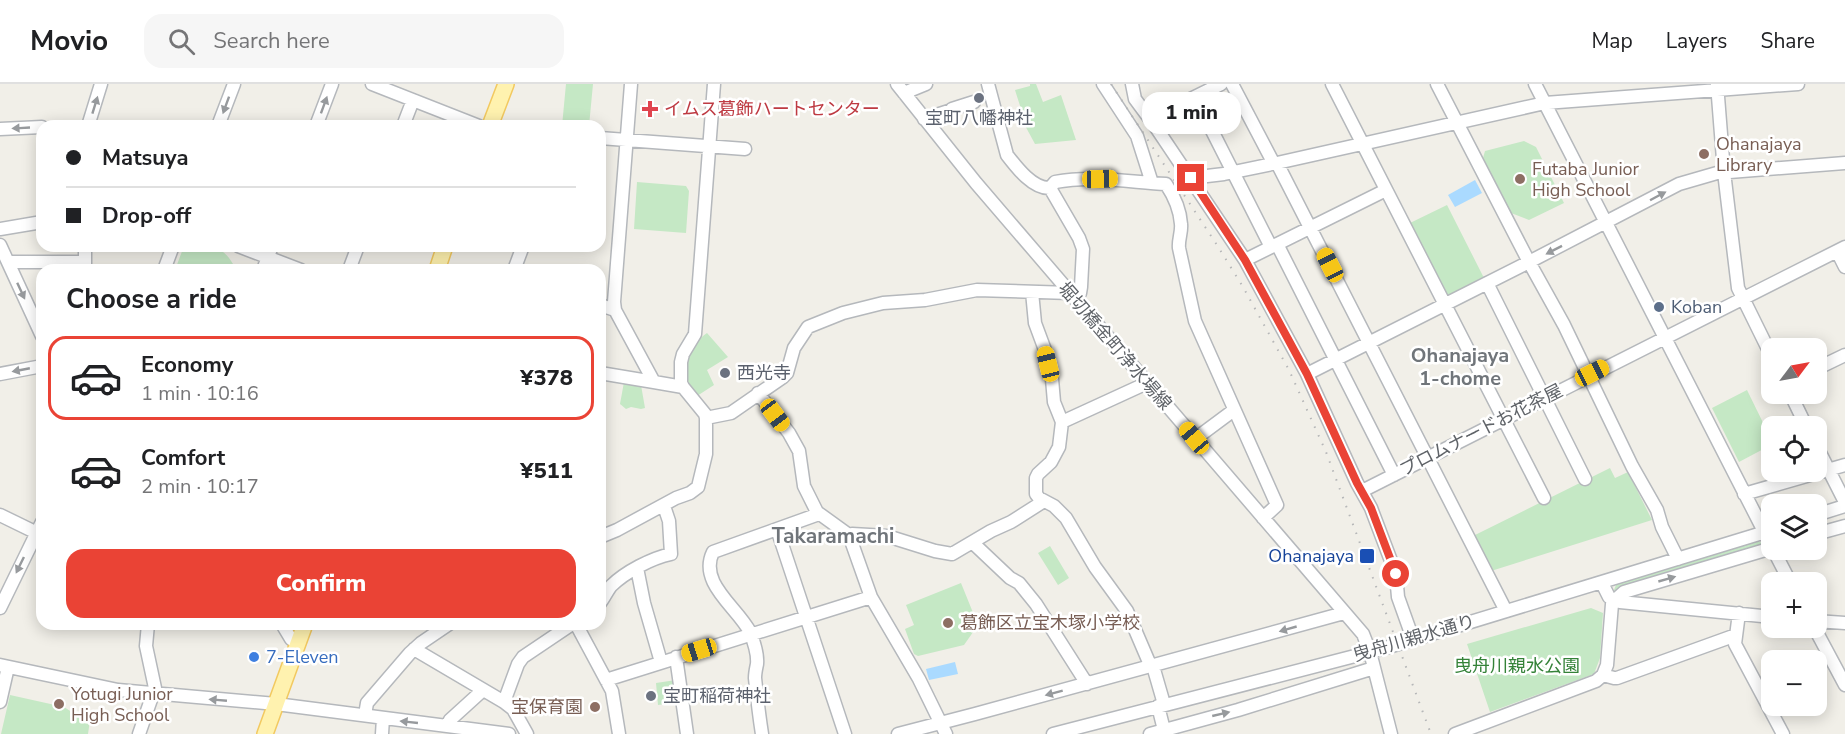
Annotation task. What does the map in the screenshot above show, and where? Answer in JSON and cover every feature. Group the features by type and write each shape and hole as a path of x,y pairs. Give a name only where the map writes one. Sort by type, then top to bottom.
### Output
{"main road":[{"path":"492,120 506,84"},
{"path":"265,734 303,630"}],"street":[{"path":"90,120 101,84"},
{"path":"220,120 234,84"},
{"path":"318,120 332,84"},
{"path":"372,84 464,120"},
{"path":"631,84 614,302 615,310 654,382"},
{"path":"606,535 698,487 706,454 705,414 683,387 681,372 683,354 695,334 714,84"},
{"path":"901,89 926,84"},
{"path":"988,84 1007,156 1036,185 1050,188"},
{"path":"1103,84 1137,135 1152,183"},
{"path":"1132,84 1135,99 1245,260 1307,374 1371,508 1396,574 1398,597 1413,639"},
{"path":"1150,120 1221,84"},
{"path":"1232,84 1370,342 1506,611"},
{"path":"1332,84 1544,498"},
{"path":"1437,84 1564,325 1632,466 1657,510 1665,534 1678,559"},
{"path":"1535,84 1744,494 1761,521"},
{"path":"1191,178 1276,164 1545,103 1718,87 1798,84"},
{"path":"1718,87 1724,172 1738,288 1762,338"},
{"name":"堀切橋金町浄水場線","path":"901,89 976,183 1363,634 1370,652 1391,734"},
{"path":"1195,97 1336,359 1394,475"},
{"path":"405,120 413,100"},
{"path":"924,119 974,102"},
{"path":"0,129 36,128"},
{"path":"606,138 745,149"},
{"path":"1307,374 1679,184 1724,172 1845,163"},
{"path":"1050,188 1055,182 1065,180 1113,179 1166,183 1176,199 1182,226 1178,239 1179,248 1195,321 1278,505 1263,518"},
{"path":"706,418 731,413 787,373 794,348 808,327 832,316 884,303 925,300 977,290 1072,296 1080,293 1083,249 1050,188"},
{"path":"1245,260 1386,190"},
{"path":"0,229 36,223"},
{"path":"0,245 36,323"},
{"path":"1841,249 1845,267"},
{"name":"プロムナードお花茶屋","path":"1362,491 1841,249"},
{"path":"270,252 291,264"},
{"path":"8,262 46,264"},
{"path":"1487,284 1586,479"},
{"path":"1032,292 1035,322 1045,350 1052,379 1054,402 1062,423 1061,438 1055,456 1036,478 1036,494 1054,506 1066,518 1095,567 1127,611 1152,667 1165,732"},
{"path":"606,307 615,310"},
{"path":"1827,364 1845,355"},
{"path":"0,374 36,367"},
{"path":"606,374 683,387"},
{"path":"1062,423 1147,383"},
{"path":"758,393 799,451 804,486 819,514 849,535 871,597 919,679 944,728"},
{"path":"1195,439 1234,410"},
{"path":"1744,494 1845,465"},
{"path":"1827,466 1845,504 1827,511"},
{"path":"849,535 887,536 952,554 1044,501"},
{"path":"606,593 610,587 637,568 656,557 670,554 669,521 664,506"},
{"path":"762,734 755,674 757,657 736,612 721,595 709,574 711,555 712,552 819,514"},
{"path":"0,515 36,528"},
{"path":"1827,531 1845,526"},
{"path":"777,529 845,734"},
{"name":"曳舟川親水通り","path":"1053,734 1370,652 1761,533"},
{"path":"0,608 36,537"},
{"path":"973,543 1010,578 1019,583 1036,604 1087,684"},
{"path":"1455,734 1596,681 1603,675 1607,666 1614,601 1625,591 1761,551"},
{"path":"637,568 644,603 662,662"},
{"path":"1602,583 1605,593 1614,601 1761,616"},
{"path":"606,680 871,597"},
{"path":"898,734 944,728 1087,684 1344,613"},
{"path":"1739,613 1735,644 1783,734"},
{"path":"1827,622 1845,623"},
{"path":"139,734 154,693 146,646 147,630"},
{"path":"286,630 291,639 298,643"},
{"path":"364,715 367,703 414,649 441,630"},
{"path":"504,702 518,664 523,657 565,630"},
{"path":"577,630 612,691 619,734"},
{"path":"1603,675 1617,678 1736,635"},
{"path":"747,636 750,658 749,683 755,734"},
{"path":"1820,638 1845,685"},
{"path":"414,649 504,702 513,709 527,734"},
{"path":"676,657 687,734"},
{"path":"0,702 4,666 96,686 276,704 509,734"},
{"path":"1150,734 1165,732 1374,668"},
{"path":"447,726 450,720 483,690"},
{"path":"382,734 383,718"}],"green space":[{"path":"566,84 593,84 590,120 563,120"},
{"path":"1030,84 1036,84 1043,102 1061,95 1076,140 1035,144 1022,120 1023,115 1015,90 1030,86"},
{"path":"1524,141 1536,147 1564,203 1529,220 1511,213 1483,158 1485,151"},
{"path":"637,182 686,186 689,191 686,233 634,229"},
{"path":"1447,205 1485,280 1450,297 1445,295 1410,223"},
{"path":"182,252 223,252 233,264 177,264"},
{"path":"707,333 728,357 707,370 714,385 697,396 686,383 688,361 696,343"},
{"path":"624,382 641,385 645,408 626,409 620,404"},
{"path":"1747,390 1761,419 1761,450 1739,462 1712,408"},
{"path":"1610,468 1615,478 1628,472 1652,520 1491,571 1473,536"},
{"path":"1757,541 1761,543 1761,546 1616,593 1614,590 1616,585"},
{"path":"1050,546 1069,578 1058,585 1038,553"},
{"path":"961,583 978,625 964,645 918,656 914,654 905,629 914,625 906,605"},
{"name":"曳舟川親水公園","path":"1591,608 1603,613 1600,658 1594,674 1490,712 1467,644"},
{"path":"676,680 679,702 658,705 656,683"},
{"path":"10,695 64,707 81,718 90,720 88,734 1,734"}],"water":[{"path":"1475,180 1482,193 1455,207 1448,195"},
{"path":"955,662 958,674 929,680 926,669"}],"railway":[{"path":"1111,84 1217,245 1289,370 1326,452 1431,734"}],"place":[{"name":"宝町八幡神社","path":"979,98"},
{"name":"イムス葛飾ハートセンター","path":"650,109"},
{"name":"Ohanajaya Library","path":"1704,154"},
{"name":"Futaba Junior High School","path":"1520,179"},
{"name":"Koban","path":"1659,307"},
{"name":"西光寺","path":"725,373"},
{"name":"Ohanajaya","path":"1367,556"},
{"name":"葛飾区立宝木塚小学校","path":"948,623"},
{"name":"7-Eleven","path":"254,657"},
{"name":"宝町稲荷神社","path":"651,696"},
{"name":"Yotugi Junior High School","path":"59,704"},
{"name":"宝保育園","path":"595,707"}],"district":[{"name":"Ohanajaya 1-chome","path":"1460,366"},
{"name":"Takaramachi","path":"833,536"}],"route":[{"path":"1191,178 1245,260 1307,374 1357,483 1371,508 1396,574"}]}
